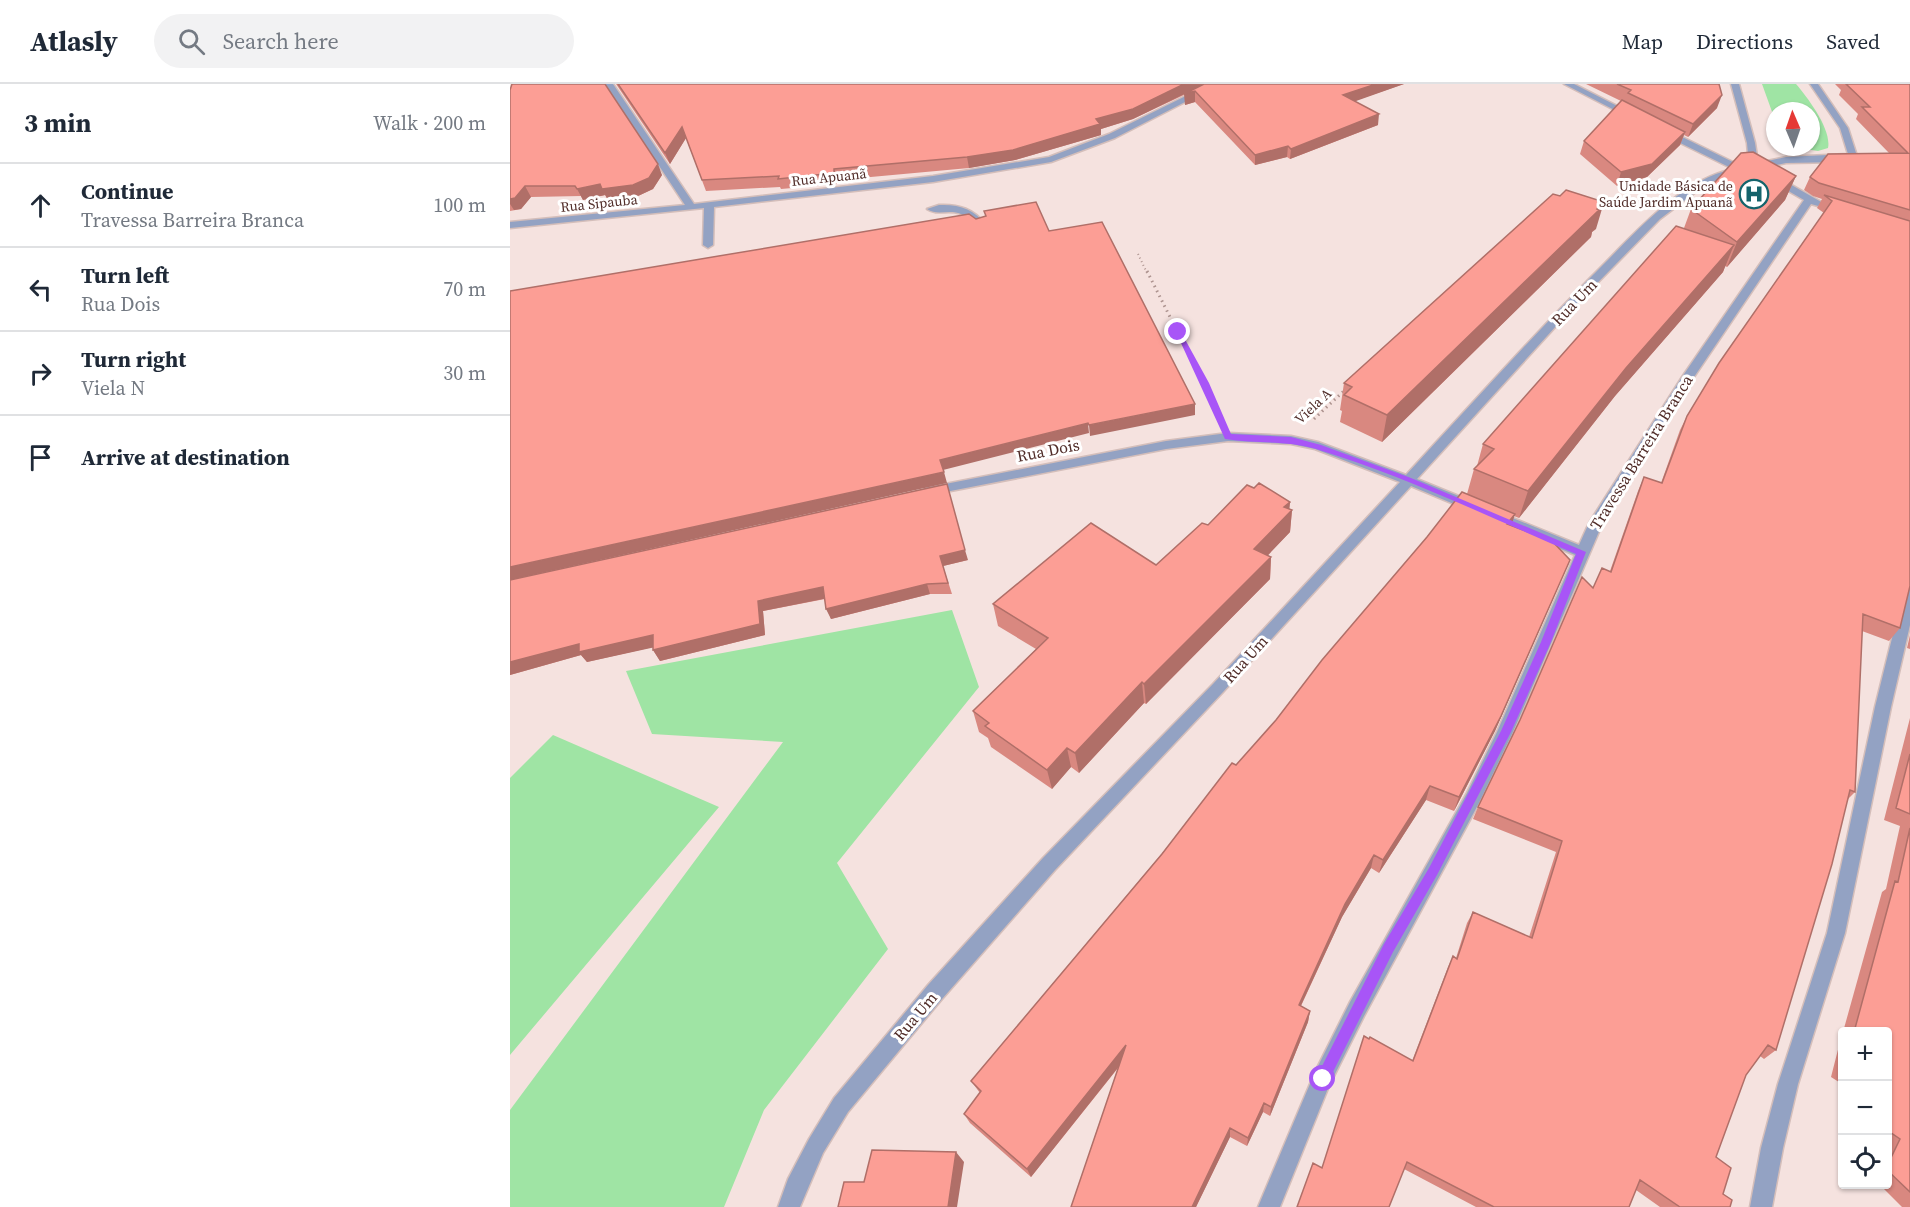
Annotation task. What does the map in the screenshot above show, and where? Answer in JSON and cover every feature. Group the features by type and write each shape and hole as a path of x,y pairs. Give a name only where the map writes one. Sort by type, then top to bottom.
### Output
{"street":[{"path":"609,84 691,207"},
{"name":"Rua Apuanã","path":"691,207 933,179 1063,156 1112,136 1216,84"},
{"path":"1568,84 1640,120"},
{"path":"1735,84 1751,143 1749,168"},
{"name":"Rua Um","path":"789,1207 816,1146 841,1105 935,992 1049,864 1218,688 1564,311 1657,217 1702,183 1726,173 1786,160 1841,159 1852,156 1844,128 1814,84"},
{"path":"1660,130 1749,168 1809,200 1830,207"},
{"name":"Travessa Barreira Branca","path":"1269,1207 1323,1079 1356,1009 1462,819 1505,732 1546,642 1594,526 1646,442 1809,200"},
{"path":"708,245 709,204"},
{"name":"Rua Sipauba","path":"510,225 691,207"},
{"path":"932,209 965,210 981,225"},
{"name":"Rua Dois","path":"913,495 1075,461 1228,437 1291,440 1318,447 1408,480 1582,552"},
{"path":"1761,1207 1772,1148 1788,1084 1836,933 1883,707 1910,594"}],"path":[{"path":"1138,254 1205,383 1228,437"},
{"name":"Viela A","path":"1291,440 1352,384"}],"green space":[{"path":"1762,84 1796,84 1809,102 1768,102"},
{"path":"1820,119 1826,132 1828,148 1820,150"},
{"path":"952,610 979,687 837,863 888,949 764,1110 724,1207 510,1207 510,1110 783,742 652,734 626,671"},
{"path":"553,735 719,807 510,1055 510,778"}],"building":[{"path":"512,84 605,84 658,164 649,178 633,185 602,189 600,184 577,189 575,186 525,186 515,198 510,199 510,90"},
{"path":"618,84 1184,84 1133,109 1096,119 1100,124 1013,150 967,157 834,169 834,173 778,179 779,176 702,180 682,127 665,153"},
{"path":"1204,84 1376,84 1343,95 1379,114 1291,149 1288,146 1255,155 1195,91 1184,94"},
{"path":"1617,84 1719,84 1722,95 1693,124 1628,93 1631,90"},
{"path":"1846,84 1910,84 1910,210 1819,183 1810,177 1828,154 1908,153 1862,107 1870,107"},
{"path":"1622,100 1685,132 1652,164 1621,172 1584,141"},
{"path":"1753,152 1796,176 1737,242 1691,209 1741,153"},
{"path":"1566,190 1604,202 1597,209 1599,210 1387,415 1344,395 1352,387 1344,383 1553,194 1560,196"},
{"path":"1824,195 1910,221 1910,586 1900,628 1863,614 1855,792 1850,790 1832,864 1776,1050 1768,1045 1746,1075 1716,1157 1731,1168 1723,1194 1732,1200 1730,1207 1680,1207 1640,1180 1629,1207 1494,1207 1407,1162 1389,1207 1297,1207 1313,1163 1322,1168 1364,1036 1369,1039 1370,1037 1413,1061 1453,956 1457,959 1473,912 1532,938 1562,841 1478,807 1520,720 1582,577 1593,588 1602,568 1611,572 1644,477 1662,483 1687,416 1719,363 1832,201"},
{"path":"1036,202 1049,231 1102,222 1195,404 1089,425 1088,423 940,460 944,472 510,567 510,291 969,214 976,219 986,216 984,211"},
{"path":"1676,226 1734,245 1626,368 1528,491 1474,469 1494,449 1483,444"},
{"path":"1259,483 1290,502 1284,507 1292,510 1254,549 1271,557 1144,684 1142,682 1075,753 1067,748 1047,770 985,726 989,723 973,711 1048,638 993,604 1091,523 1156,565 1202,523 1208,525 1247,485 1254,488"},
{"path":"947,484 965,550 940,556 948,583 927,584 826,609 823,587 758,601 760,624 653,650 653,635 579,652 579,644 510,662 510,580"},
{"path":"1462,492 1515,514 1507,524 1552,541 1570,560 1501,716 1459,797 1430,786 1383,860 1374,855 1345,904 1299,1005 1310,1011 1271,1107 1264,1103 1248,1138 1230,1128 1192,1207 1071,1207 1126,1045 1027,1169 964,1114 981,1091 971,1081 1162,854 1232,763 1236,765 1276,720 1322,660 1427,537"},
{"path":"1910,754 1910,814 1896,808"},
{"path":"1910,828 1910,1192 1892,1175 1892,1156 1900,1139 1892,1133 1892,1027 1855,1027 1895,881 1898,882"},
{"path":"872,1150 956,1152 948,1207 838,1207 844,1182 864,1182"}],"place":[{"name":"Unidade Básica de Saúde Jardim Apuanã","path":"1754,194"}],"route":[{"path":"1178,332 1205,383 1228,437 1291,440 1318,447 1408,480 1582,552 1546,642 1473,798 1388,948 1323,1079"}]}
